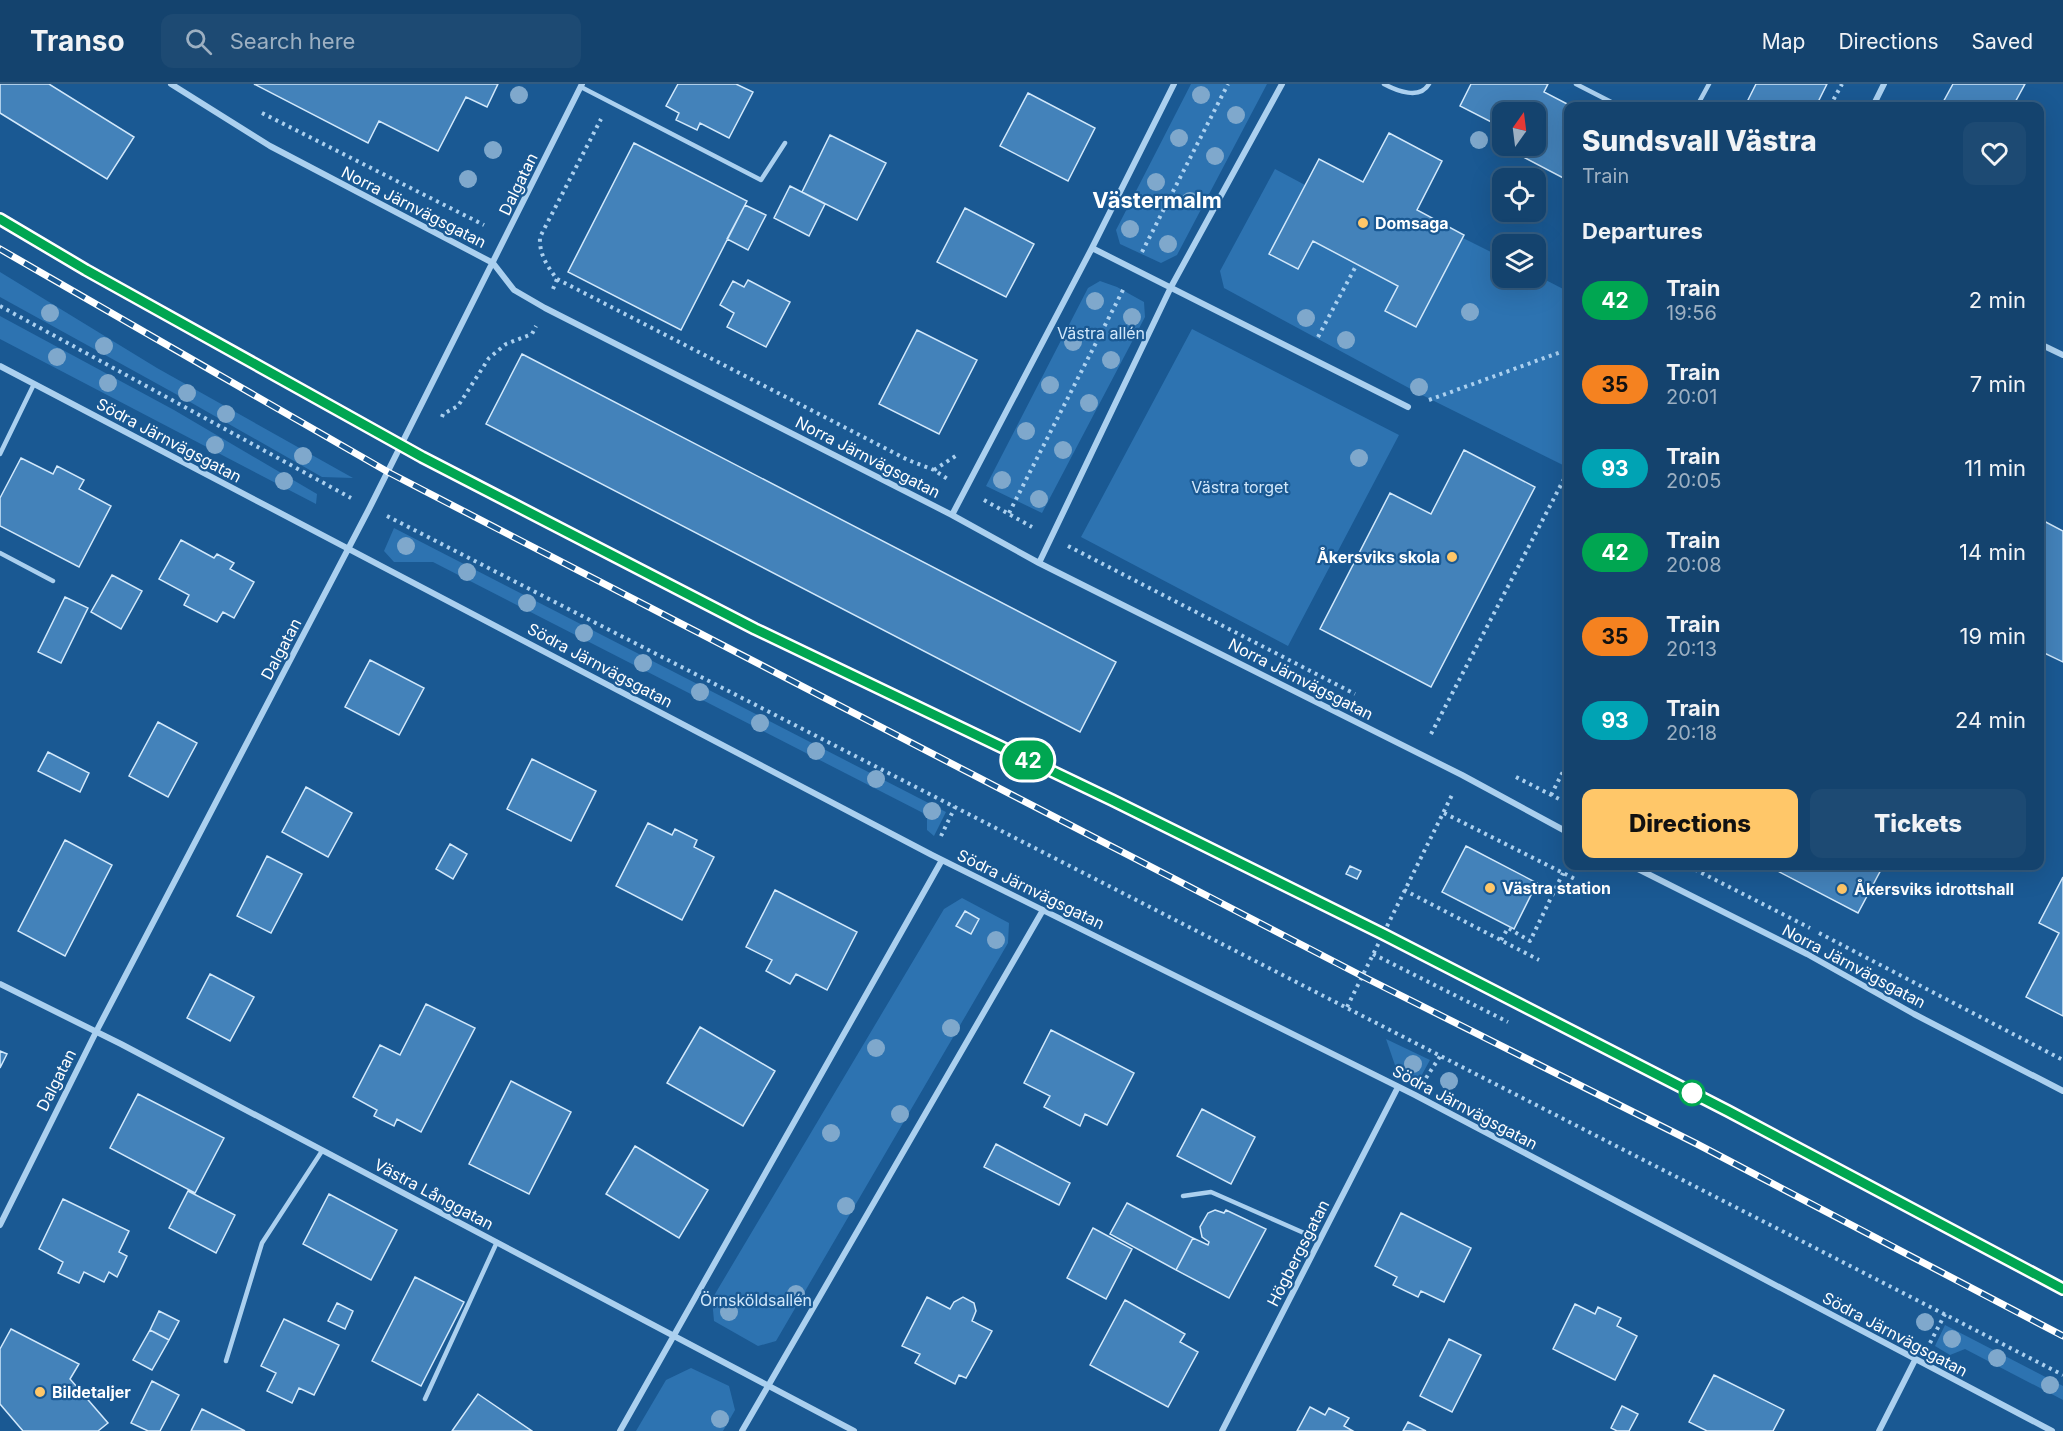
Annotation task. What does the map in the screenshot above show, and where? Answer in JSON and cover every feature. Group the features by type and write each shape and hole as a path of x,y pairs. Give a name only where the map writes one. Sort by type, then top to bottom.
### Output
{"street":[{"name":"Norra Järnvägsgatan","path":"171,84 270,146 493,263 514,290 545,308 952,515 1039,563 1462,775 1564,830"},
{"path":"952,515 1092,248 1173,84"},
{"path":"1039,563 1171,287 1282,84"},
{"path":"1875,102 1884,84"},
{"name":"Dalgatan","path":"0,1225 96,1032 370,507 581,86"},
{"path":"1092,248 1408,407"},
{"path":"2044,346 2063,355"},
{"name":"Södra Järnvägsgatan","path":"0,366 932,855 1398,1087 2052,1431"},
{"path":"620,1431 942,860"},
{"name":"Norra Järnvägsgatan","path":"1640,870 1807,954 1914,1014 2063,1091"},
{"path":"742,1431 1042,910"},
{"name":"Västra Långgatan","path":"0,984 96,1032 854,1431"},
{"name":"Högbergsgatan","path":"1222,1431 1398,1087"},
{"path":"1879,1431 1918,1361"}],"lane":[{"path":"1384,84 1398,91 1415,93 1426,89 1429,84"},
{"path":"1576,84 1611,102"},
{"path":"1699,102 1709,84"},
{"path":"581,86 761,180 785,143"},
{"path":"0,454 34,384"},
{"path":"0,553 52,581"},
{"path":"226,1361 262,1244 322,1151"},
{"path":"1183,1196 1211,1192 1320,1240"},
{"path":"424,1399 497,1242"}],"path":[{"path":"1008,513 1228,84"},
{"path":"1832,102 1842,84"},
{"path":"260,112 484,225"},
{"path":"1318,338 1357,264"},
{"path":"0,306 370,507 2063,1375"},
{"path":"1408,407 1564,351"},
{"path":"1431,734 1564,486"},
{"path":"1551,795 1564,770"},
{"path":"1347,1007 1462,775"},
{"path":"932,855 955,807"},
{"path":"1444,813 1577,880"},
{"path":"1696,870 2063,1060"},
{"path":"1501,940 1508,928 1530,941 1563,873"},
{"path":"1404,890 1539,960"},
{"path":"1373,954 1508,1022"},
{"path":"1918,1361 1945,1314"}],"green space":[{"path":"1191,84 1267,84 1177,255 1161,263 1120,244 1116,230"},
{"path":"1275,169 1305,185 1270,254 1313,241 1398,286 1385,311 1416,327 1463,238 1492,252 1492,288 1546,288 1546,280 1564,289 1564,466 1420,394 1224,288 1220,271"},
{"path":"0,272 157,368 353,478 322,477 0,297"},
{"name":"Västra allén","path":"1100,281 1117,287 1144,302 1145,317 1042,513 986,486 1088,288"},
{"path":"0,316 174,410 317,494 316,504 0,339"},
{"name":"Västra torget","path":"1192,329 1399,435 1288,646 1081,537"},
{"path":"394,528 946,812 934,836 927,830 927,815 433,562 394,562 384,551"},
{"name":"Örnsköldsallén","path":"962,898 1009,923 1008,943 776,1341 758,1346 714,1321 712,1299 944,909"},
{"path":"1386,1039 1430,1060 1419,1080 1397,1071"},
{"path":"1945,1325 2063,1386 2063,1400 1965,1349 1950,1355 1935,1346"},
{"path":"691,1368 729,1386 735,1410 723,1431 636,1431 666,1380"}],"building":[{"path":"0,84 49,84 134,137 107,179 0,113"},
{"path":"254,84 498,84 487,107 466,97 438,151 379,121 368,143"},
{"path":"678,84 736,84 753,92 729,138 700,123 697,130 676,120 679,113 666,106"},
{"path":"1471,84 1548,84 1544,92 1564,102 1564,178 1521,156 1546,156 1546,102 1492,102 1492,122 1460,106"},
{"path":"1756,84 1827,84 1818,102 1747,102"},
{"path":"1953,84 2025,84 2015,102 1943,102"},
{"path":"1028,93 1095,128 1068,181 1000,146"},
{"name":"Domsaga","path":"1389,133 1442,161 1417,210 1464,235 1416,327 1385,311 1398,286 1313,241 1298,269 1269,254 1319,159 1363,182"},
{"path":"830,135 886,163 857,220 802,192"},
{"path":"634,143 747,201 681,330 568,272"},
{"path":"790,186 825,204 809,236 774,218"},
{"path":"745,205 766,215 748,250 727,239"},
{"path":"965,208 1034,244 1006,297 937,262"},
{"path":"748,280 790,302 766,347 727,327 734,313 720,305 733,281 744,287"},
{"path":"917,330 977,360 939,434 879,404"},
{"path":"522,354 1116,662 1080,732 486,424"},
{"path":"1464,450 1535,487 1431,687 1320,629 1390,493 1431,514"},
{"path":"21,458 53,474 57,466 84,480 79,489 111,506 79,567 0,526 0,498"},
{"path":"2044,521 2063,531 2063,662 2044,653"},
{"path":"181,540 214,558 217,554 234,563 230,569 254,582 234,618 223,612 217,622 184,605 189,595 159,579"},
{"path":"112,575 142,591 121,629 91,612"},
{"path":"65,597 88,608 61,663 38,652"},
{"path":"370,660 424,688 399,735 345,707"},
{"path":"158,722 197,743 168,797 129,776"},
{"path":"48,752 89,773 80,792 38,771"},
{"path":"532,759 596,791 571,841 507,809"},
{"path":"306,787 352,813 328,857 282,832"},
{"path":"648,823 672,835 675,829 697,840 694,847 714,857 682,920 616,886"},
{"path":"65,840 112,865 65,956 18,931"},
{"path":"450,844 467,854 453,879 436,869"},
{"name":"Västra station","path":"1466,846 1537,883 1514,929 1442,892"},
{"path":"267,856 302,874 271,933 237,916"},
{"path":"1350,866 1361,871 1357,879 1346,874"},
{"name":"Åkersviks idrottshall","path":"1776,870 1881,870 1858,913"},
{"path":"2063,877 2063,1016 2026,997 2059,933 2039,923"},
{"path":"775,890 857,932 827,990 796,974 790,984 766,971 772,960 746,947"},
{"path":"965,911 979,919 971,934 956,926"},
{"path":"210,974 254,997 230,1041 187,1018"},
{"path":"426,1004 475,1028 421,1132 397,1119 394,1126 374,1116 377,1110 353,1097 380,1045 400,1055"},
{"path":"700,1027 775,1071 743,1126 667,1083"},
{"path":"1051,1030 1134,1073 1107,1125 1085,1114 1080,1126 1044,1107 1050,1096 1024,1083"},
{"path":"0,1051 7,1054 0,1068"},
{"path":"511,1081 571,1112 529,1194 469,1164"},
{"path":"138,1094 224,1138 195,1193 110,1148"},
{"path":"1202,1109 1255,1137 1231,1184 1177,1156"},
{"path":"996,1144 1070,1183 1059,1205 984,1167"},
{"path":"635,1146 708,1190 679,1238 606,1194"},
{"path":"188,1191 235,1215 216,1253 169,1228"},
{"path":"329,1194 397,1230 371,1280 303,1244"},
{"path":"63,1199 129,1231 119,1252 127,1256 117,1277 109,1272 104,1282 84,1272 79,1283 58,1273 63,1262 39,1249"},
{"path":"1127,1203 1193,1238 1176,1270 1110,1234"},
{"path":"1215,1210 1224,1213 1226,1210 1266,1229 1229,1298 1176,1270 1193,1238 1208,1245 1209,1242 1202,1237 1200,1227 1208,1213"},
{"path":"1401,1213 1471,1248 1444,1302 1421,1291 1418,1297 1393,1285 1397,1277 1375,1266"},
{"path":"1093,1228 1132,1249 1106,1299 1067,1278"},
{"path":"415,1277 464,1302 421,1386 372,1361"},
{"path":"927,1297 950,1309 954,1302 963,1297 974,1303 976,1311 972,1321 992,1331 966,1378 959,1375 955,1384 915,1363 920,1354 902,1346"},
{"path":"1125,1300 1185,1334 1180,1342 1198,1352 1168,1407 1090,1365"},
{"path":"337,1303 353,1311 345,1329 328,1321"},
{"path":"1575,1304 1595,1314 1598,1307 1621,1318 1617,1326 1637,1336 1615,1380 1553,1349"},
{"path":"159,1311 179,1321 169,1340 150,1330"},
{"path":"284,1319 339,1345 314,1395 299,1388 292,1403 267,1391 276,1373 261,1366"},
{"name":"Bildetaljer","path":"11,1329 79,1364 70,1379 108,1423 98,1431 23,1431 0,1404 0,1349"},
{"path":"150,1330 169,1340 152,1370 133,1360"},
{"path":"1449,1339 1481,1355 1452,1412 1420,1396"},
{"path":"1714,1375 1784,1410 1773,1431 1707,1431 1689,1422"},
{"path":"152,1381 179,1395 160,1431 148,1431 131,1423"},
{"path":"478,1394 532,1431 452,1431"},
{"path":"1622,1406 1638,1414 1629,1431 1617,1431 1611,1428"},
{"path":"1310,1407 1325,1415 1329,1408 1349,1418 1344,1426 1353,1431 1297,1431"},
{"path":"202,1409 245,1431 191,1431"},
{"path":"1408,1422 1426,1431 1403,1431"}],"railway":[{"path":"0,219 86,270 422,457 755,629 1112,800 1383,934 1728,1111 2063,1289"},
{"path":"0,249 388,472 1362,976 1697,1144 2063,1336"}],"train":[{"name":"42","path":"0,219 86,270 422,457 755,629 1112,800 1383,934 1728,1111 2063,1289"}],"place":[{"name":"Domsaga","path":"1363,223"},
{"name":"Åkersviks skola","path":"1452,557"},
{"name":"Västra station","path":"1490,888"},
{"name":"Åkersviks idrottshall","path":"1842,889"},
{"name":"Bildetaljer","path":"40,1392"}],"district":[{"name":"Västermalm","path":"1157,200"}]}
